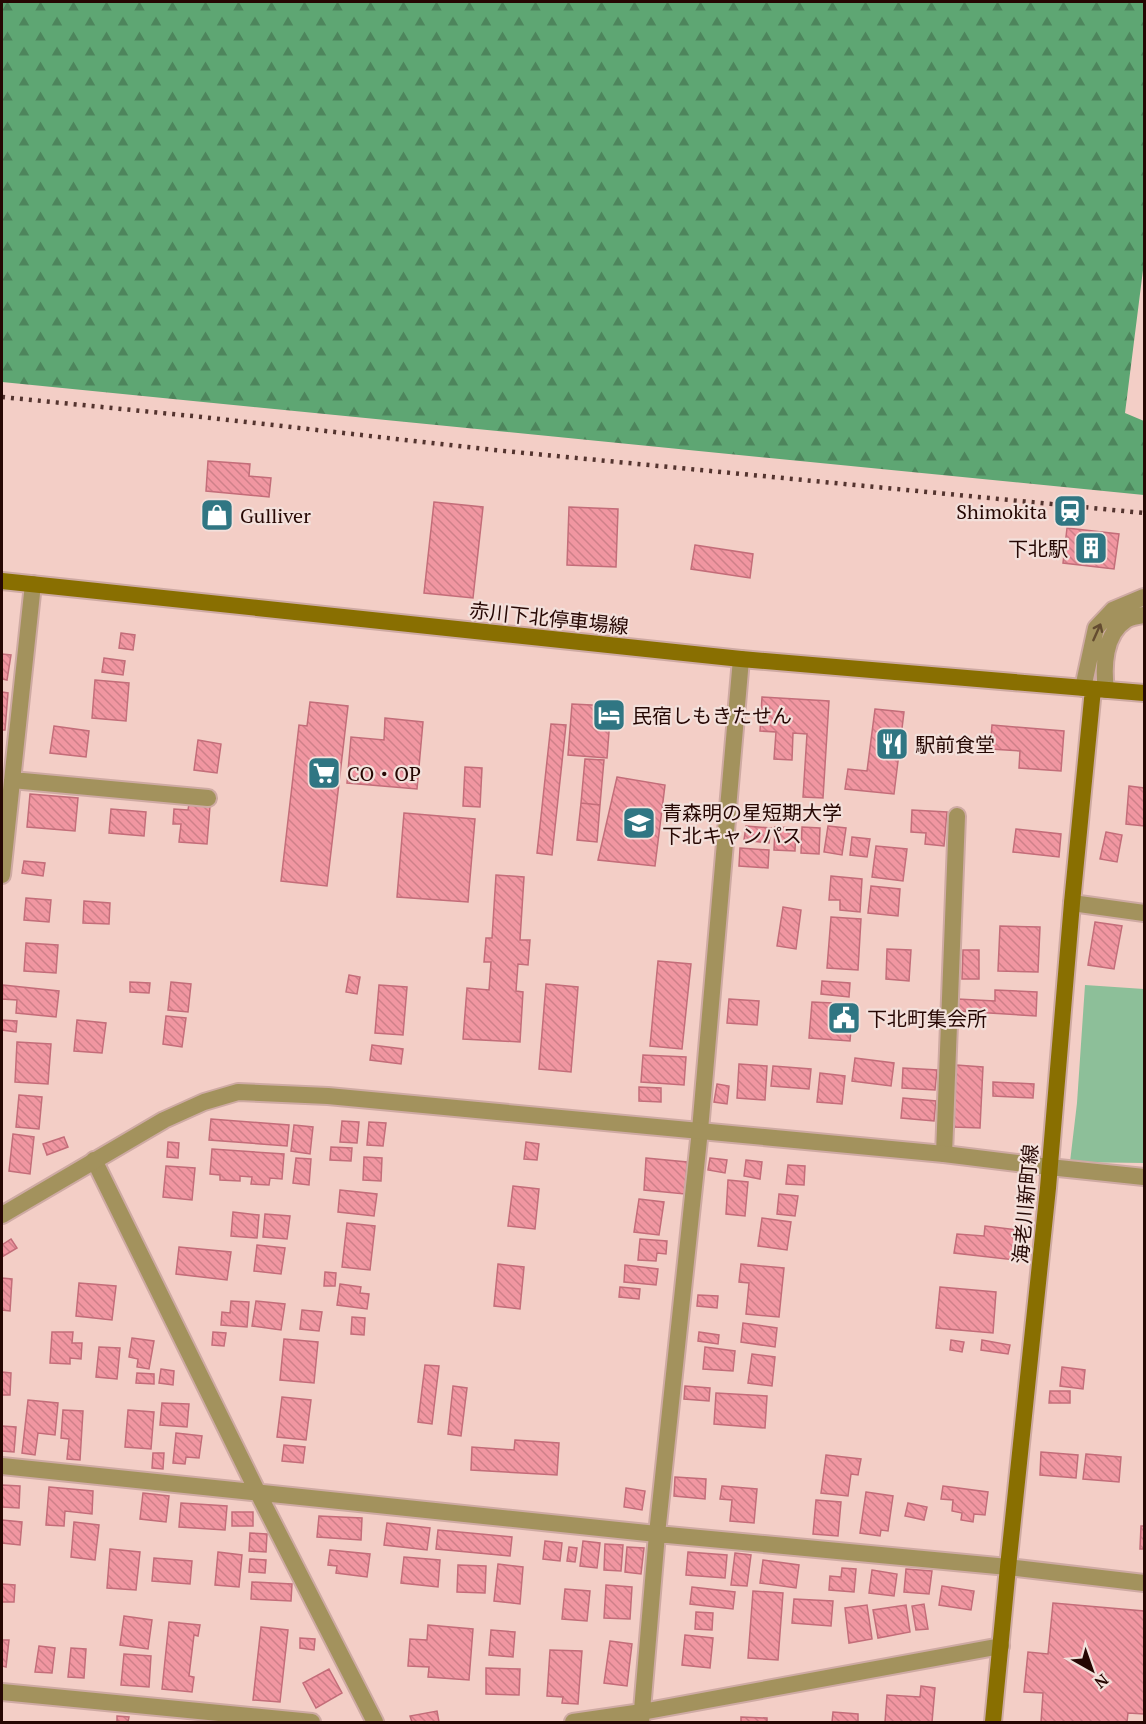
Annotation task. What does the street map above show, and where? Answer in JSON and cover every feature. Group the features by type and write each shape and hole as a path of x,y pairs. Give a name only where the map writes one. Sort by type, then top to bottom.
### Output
{"main road":[{"name":"赤川下北停車場線","path":"2,581 741,659 1144,693"},
{"name":"海老川新町線","path":"993,1722 1094,689"}],"street":[{"path":"2,875 33,584"},
{"path":"1094,689 1096,628 1113,610 1144,597"},
{"path":"1094,689 1103,670 1110,642 1119,626 1128,619 1144,615"},
{"path":"642,1717 657,1534 700,1130 741,659"},
{"path":"12,780 208,798"},
{"path":"944,1154 957,816"},
{"path":"1072,903 1144,913"},
{"path":"2,1215 164,1120 204,1102 238,1092 328,1096 700,1130 944,1154 1144,1177"},
{"path":"94,1160 258,1493 375,1722"},
{"path":"2,1466 657,1534 1008,1567 1144,1583"},
{"path":"573,1722 642,1717 1001,1647"},
{"path":"2,1692 312,1722"}],"green space":[{"path":"2,2 1144,2 1144,262 1125,413 1144,421 1144,495 2,382"},
{"path":"1085,985 1144,989 1144,1163 1070,1162 1077,1103"}],"building":[{"path":"208,461 250,464 249,476 271,478 269,497 206,491"},
{"path":"434,502 483,507 473,598 424,593"},
{"path":"569,507 618,509 616,567 567,565"},
{"name":"下北駅","path":"1067,528 1119,534 1114,569 1063,563"},
{"path":"695,545 753,554 750,578 691,569"},
{"path":"121,633 135,635 133,650 119,648"},
{"path":"2,654 11,655 7,680 2,679"},
{"path":"104,658 125,661 123,675 102,672"},
{"path":"95,680 129,683 126,721 92,718"},
{"path":"2,692 8,693 5,730 2,730"},
{"path":"762,697 829,701 823,798 803,797 807,734 793,733 792,760 774,759 776,732 760,731"},
{"path":"310,702 348,706 327,886 281,881 299,725 307,726"},
{"path":"572,704 611,706 607,758 568,755"},
{"path":"875,709 904,712 894,794 845,789 848,769 867,771"},
{"path":"385,718 423,722 417,789 347,783 351,737 384,740"},
{"path":"551,724 566,725 552,855 537,853"},
{"path":"992,725 1064,731 1061,771 1019,768 1020,751 990,749"},
{"path":"54,726 89,731 86,757 50,753"},
{"path":"198,740 221,744 217,773 194,770"},
{"path":"585,759 604,760 600,805 581,803"},
{"path":"465,767 482,768 480,807 463,806"},
{"name":"青森明の星短期大学 下北キャンパス","path":"617,777 665,785 655,866 598,860"},
{"path":"1129,786 1144,788 1144,826 1126,824"},
{"path":"30,794 78,798 75,831 27,827"},
{"path":"581,803 600,805 597,842 577,840"},
{"path":"189,804 210,806 207,844 179,842 181,824 173,824 174,809 188,810"},
{"path":"111,809 146,812 144,836 109,833"},
{"path":"912,810 947,812 944,846 925,844 926,833 911,832"},
{"path":"404,813 475,819 468,902 397,897"},
{"path":"746,826 771,828 769,843 744,840"},
{"path":"828,826 846,828 842,855 824,852"},
{"path":"775,827 796,828 795,851 774,850"},
{"path":"802,827 820,828 819,854 801,853"},
{"path":"1016,829 1061,834 1059,857 1013,852"},
{"path":"1106,832 1122,835 1117,862 1100,859"},
{"path":"852,837 870,839 867,857 850,855"},
{"path":"876,846 907,849 903,881 872,877"},
{"path":"740,848 769,850 768,868 739,866"},
{"path":"24,861 45,863 43,876 22,873"},
{"path":"496,875 524,877 520,940 530,940 528,965 518,964 516,991 523,992 520,1042 463,1039 467,988 489,990 491,962 484,962 486,938 492,938"},
{"path":"831,876 862,879 860,912 840,910 840,900 829,900"},
{"path":"871,886 900,889 898,916 868,913"},
{"path":"26,898 51,900 49,922 24,920"},
{"path":"84,901 110,903 109,924 83,923"},
{"path":"783,907 801,910 796,949 777,946"},
{"path":"831,917 861,919 858,970 827,968"},
{"path":"1095,922 1122,926 1114,969 1088,965"},
{"path":"1000,926 1040,927 1038,972 998,971"},
{"path":"26,943 58,945 56,973 24,971"},
{"path":"887,949 911,950 909,981 886,979"},
{"path":"963,950 979,950 979,979 962,979"},
{"path":"658,961 691,964 682,1049 650,1046"},
{"path":"349,975 360,977 357,994 346,992"},
{"path":"822,981 850,983 849,997 821,994"},
{"path":"130,982 150,983 149,993 130,992"},
{"path":"171,982 191,984 188,1012 168,1010"},
{"path":"546,984 578,987 571,1072 539,1069"},
{"path":"3,985 59,991 56,1017 16,1013 17,1000 2,999"},
{"path":"379,985 407,987 403,1035 375,1033"},
{"path":"995,990 1037,992 1036,1016 957,1011 958,999 995,1001"},
{"path":"729,999 759,1001 757,1025 727,1023"},
{"path":"812,1002 853,1004 850,1041 809,1038"},
{"path":"166,1016 186,1018 182,1047 163,1044"},
{"path":"2,1020 17,1021 16,1032 2,1030"},
{"path":"77,1020 106,1023 102,1053 74,1051"},
{"path":"17,1042 51,1044 48,1084 15,1082"},
{"path":"372,1045 403,1049 401,1064 370,1060"},
{"path":"643,1055 686,1057 684,1085 641,1082"},
{"path":"855,1058 894,1063 891,1086 852,1081"},
{"path":"739,1064 767,1066 765,1100 737,1098"},
{"path":"956,1065 983,1067 980,1128 953,1127"},
{"path":"773,1066 811,1069 809,1089 771,1086"},
{"path":"903,1068 937,1070 935,1090 902,1088"},
{"path":"820,1073 845,1076 842,1104 817,1102"},
{"path":"993,1082 1034,1084 1033,1098 993,1096"},
{"path":"717,1084 729,1086 727,1104 714,1102"},
{"path":"639,1087 661,1088 661,1102 639,1101"},
{"path":"19,1095 42,1097 39,1129 16,1127"},
{"path":"903,1098 936,1101 934,1121 901,1118"},
{"path":"211,1119 289,1125 287,1146 209,1140"},
{"path":"342,1121 359,1122 357,1143 340,1142"},
{"path":"369,1122 386,1123 383,1146 367,1145"},
{"path":"294,1125 313,1127 310,1154 291,1151"},
{"path":"13,1134 34,1137 30,1174 9,1171"},
{"path":"64,1137 68,1147 47,1155 43,1144"},
{"path":"168,1142 179,1143 178,1158 167,1157"},
{"path":"526,1142 539,1144 537,1160 524,1159"},
{"path":"331,1147 352,1148 351,1161 330,1160"},
{"path":"212,1149 284,1154 282,1179 270,1178 269,1185 251,1184 252,1177 240,1176 240,1181 220,1180 220,1175 210,1174"},
{"path":"364,1157 382,1158 381,1181 363,1180"},
{"path":"296,1158 311,1159 309,1185 293,1183"},
{"path":"646,1158 687,1162 685,1194 644,1190"},
{"path":"710,1158 727,1160 725,1173 708,1170"},
{"path":"746,1160 762,1162 760,1179 744,1176"},
{"path":"788,1165 805,1166 804,1185 786,1184"},
{"path":"166,1166 195,1168 192,1200 163,1197"},
{"path":"728,1180 748,1182 745,1216 726,1214"},
{"path":"513,1186 539,1189 535,1229 508,1226"},
{"path":"340,1190 377,1194 374,1216 338,1212"},
{"path":"779,1194 798,1196 795,1216 777,1214"},
{"path":"639,1199 664,1202 659,1235 634,1232"},
{"path":"233,1212 259,1215 257,1238 231,1236"},
{"path":"265,1214 290,1216 287,1239 263,1237"},
{"path":"762,1218 791,1222 787,1250 758,1246"},
{"path":"347,1223 375,1226 370,1270 342,1267"},
{"path":"985,1226 1019,1230 1015,1260 954,1253 957,1234 984,1236"},
{"path":"11,1239 17,1248 2,1257 2,1245"},
{"path":"640,1239 667,1241 666,1254 657,1253 656,1261 638,1260"},
{"path":"257,1245 285,1248 281,1274 254,1271"},
{"path":"179,1247 231,1252 227,1280 176,1274"},
{"path":"498,1264 524,1267 520,1309 494,1306"},
{"path":"741,1264 784,1268 779,1317 746,1314 749,1283 739,1282"},
{"path":"625,1265 658,1269 656,1285 624,1282"},
{"path":"325,1272 336,1273 335,1286 324,1286"},
{"path":"2,1278 12,1279 10,1311 2,1310"},
{"path":"79,1283 116,1286 112,1320 76,1316"},
{"path":"340,1284 361,1287 360,1293 369,1294 367,1309 337,1305"},
{"path":"620,1287 640,1289 639,1299 619,1297"},
{"path":"940,1287 996,1292 993,1333 936,1328"},
{"path":"698,1295 718,1296 717,1308 697,1306"},
{"path":"231,1301 249,1302 247,1327 221,1325 222,1312 230,1313"},
{"path":"256,1301 285,1304 281,1330 252,1326"},
{"path":"302,1310 322,1312 319,1331 300,1329"},
{"path":"352,1317 365,1318 364,1335 351,1334"},
{"path":"743,1323 777,1328 775,1347 741,1342"},
{"path":"52,1332 73,1332 72,1343 82,1343 81,1359 70,1358 70,1364 50,1363"},
{"path":"213,1332 226,1333 224,1346 212,1345"},
{"path":"699,1332 719,1335 718,1344 698,1341"},
{"path":"132,1338 154,1341 149,1369 137,1367 138,1359 129,1357"},
{"path":"284,1339 318,1342 314,1383 280,1380"},
{"path":"951,1340 964,1342 962,1352 950,1350"},
{"path":"982,1340 1010,1345 1008,1354 981,1350"},
{"path":"99,1347 120,1348 117,1379 96,1377"},
{"path":"705,1347 735,1351 733,1371 703,1369"},
{"path":"752,1354 775,1357 772,1386 748,1383"},
{"path":"425,1365 439,1366 432,1424 418,1422"},
{"path":"1062,1367 1085,1370 1083,1389 1060,1386"},
{"path":"161,1369 174,1371 173,1385 159,1383"},
{"path":"2,1372 11,1373 10,1395 2,1395"},
{"path":"137,1373 154,1374 154,1384 136,1383"},
{"path":"453,1386 467,1388 461,1436 448,1434"},
{"path":"685,1386 710,1388 709,1401 684,1399"},
{"path":"1050,1391 1070,1391 1070,1403 1049,1403"},
{"path":"716,1393 767,1396 765,1428 714,1424"},
{"path":"282,1397 311,1400 306,1440 277,1437"},
{"path":"28,1400 58,1403 55,1435 38,1433 35,1455 22,1453"},
{"path":"162,1403 189,1404 187,1427 160,1425"},
{"path":"63,1410 83,1411 80,1460 67,1459 69,1439 61,1438"},
{"path":"128,1410 154,1412 151,1449 125,1447"},
{"path":"2,1426 16,1427 14,1452 2,1451"},
{"path":"176,1433 202,1436 199,1458 186,1457 185,1464 173,1463"},
{"path":"515,1440 559,1443 557,1475 471,1470 472,1447 514,1450"},
{"path":"284,1445 305,1447 303,1463 282,1461"},
{"path":"1041,1452 1078,1455 1076,1478 1040,1475"},
{"path":"153,1453 164,1453 163,1469 152,1468"},
{"path":"1086,1454 1121,1457 1119,1482 1083,1479"},
{"path":"826,1455 861,1459 858,1475 851,1474 848,1496 821,1493"},
{"path":"675,1477 706,1479 705,1499 674,1496"},
{"path":"2,1485 20,1486 19,1508 2,1507"},
{"path":"722,1486 757,1489 754,1523 730,1521 732,1500 720,1499"},
{"path":"943,1486 988,1492 985,1515 974,1514 973,1522 961,1520 962,1513 952,1511 953,1500 941,1499"},
{"path":"49,1487 93,1491 92,1514 65,1511 64,1526 46,1525"},
{"path":"626,1488 645,1491 642,1510 624,1507"},
{"path":"866,1492 893,1496 888,1531 881,1530 880,1536 860,1533"},
{"path":"143,1493 169,1496 166,1522 140,1519"},
{"path":"816,1500 841,1502 838,1536 813,1534"},
{"path":"181,1503 227,1506 225,1530 179,1527"},
{"path":"908,1503 927,1507 924,1520 905,1516"},
{"path":"232,1512 253,1512 253,1526 232,1526"},
{"path":"319,1516 362,1518 361,1540 317,1537"},
{"path":"2,1520 22,1522 20,1545 2,1543"},
{"path":"74,1522 99,1525 95,1560 71,1557"},
{"path":"387,1523 430,1528 427,1550 384,1545"},
{"path":"1141,1526 1144,1526 1144,1549 1140,1549"},
{"path":"438,1530 512,1537 510,1556 436,1549"},
{"path":"250,1533 267,1534 266,1552 249,1551"},
{"path":"545,1541 562,1543 560,1561 543,1559"},
{"path":"583,1541 600,1543 597,1568 580,1566"},
{"path":"605,1544 623,1545 621,1571 604,1570"},
{"path":"569,1547 577,1548 575,1562 567,1561"},
{"path":"627,1547 644,1548 641,1574 625,1572"},
{"path":"110,1549 140,1552 136,1590 107,1588"},
{"path":"330,1550 370,1554 367,1577 336,1573 337,1566 328,1565"},
{"path":"218,1552 242,1555 239,1587 215,1585"},
{"path":"688,1552 727,1555 725,1578 686,1575"},
{"path":"735,1553 751,1555 747,1586 731,1585"},
{"path":"404,1557 440,1560 438,1587 401,1583"},
{"path":"154,1558 192,1561 190,1584 152,1581"},
{"path":"250,1559 266,1560 265,1573 249,1572"},
{"path":"763,1560 799,1565 796,1588 760,1583"},
{"path":"498,1564 523,1567 520,1604 494,1601"},
{"path":"458,1565 486,1566 485,1593 457,1592"},
{"path":"842,1568 856,1569 854,1592 829,1590 830,1576 841,1577"},
{"path":"906,1569 932,1571 929,1594 904,1592"},
{"path":"872,1570 897,1574 894,1596 869,1593"},
{"path":"252,1582 292,1584 291,1601 251,1599"},
{"path":"2,1584 15,1585 14,1602 2,1602"},
{"path":"606,1585 632,1587 630,1619 604,1618"},
{"path":"942,1586 974,1591 971,1610 939,1605"},
{"path":"692,1587 735,1592 733,1609 690,1604"},
{"path":"565,1589 590,1591 587,1621 562,1619"},
{"path":"753,1591 783,1593 778,1660 748,1658"},
{"path":"794,1599 833,1601 831,1626 792,1623"},
{"path":"1053,1603 1144,1611 1144,1714 1128,1713 1127,1722 1041,1722 1043,1693 1024,1692 1028,1652 1048,1654"},
{"path":"924,1604 928,1629 916,1630 912,1606"},
{"path":"867,1605 872,1639 849,1643 845,1608"},
{"path":"906,1605 910,1632 878,1638 873,1610"},
{"path":"696,1612 713,1613 712,1630 695,1629"},
{"path":"124,1616 152,1620 148,1649 120,1645"},
{"path":"169,1622 200,1625 198,1636 194,1635 189,1676 194,1677 192,1692 162,1689"},
{"path":"428,1625 473,1629 469,1680 428,1677 429,1667 408,1666 410,1639 427,1640"},
{"path":"261,1627 288,1630 280,1702 253,1700"},
{"path":"491,1630 515,1632 513,1657 489,1655"},
{"path":"685,1635 713,1638 710,1668 682,1665"},
{"path":"300,1638 315,1639 314,1650 300,1648"},
{"path":"2,1640 9,1640 6,1667 2,1666"},
{"path":"610,1641 632,1644 627,1686 604,1683"},
{"path":"39,1646 55,1648 52,1673 35,1672"},
{"path":"71,1648 86,1649 84,1678 68,1677"},
{"path":"550,1650 582,1651 578,1704 562,1703 563,1697 547,1696"},
{"path":"124,1654 151,1656 149,1687 121,1685"},
{"path":"486,1668 520,1669 519,1695 486,1694"},
{"path":"329,1669 342,1693 316,1708 303,1683"},
{"path":"921,1686 935,1688 932,1722 885,1722 887,1695 920,1697"},
{"path":"437,1711 439,1722 412,1722 410,1716"},
{"path":"833,1712 858,1714 858,1722 832,1722"},
{"path":"117,1716 129,1717 128,1722 117,1722"},
{"path":"741,1717 767,1718 767,1722 741,1722"}],"railway":[{"path":"2,397 494,450 1144,513"}],"place":[{"name":"Shimokita","path":"1070,511"},
{"name":"Gulliver","path":"217,515"},
{"name":"下北駅","path":"1091,548"},
{"name":"民宿しもきたせん","path":"609,715"},
{"name":"駅前食堂","path":"892,744"},
{"name":"CO・OP","path":"324,773"},
{"name":"青森明の星短期大学 下北キャンパス","path":"639,823"},
{"name":"下北町集会所","path":"844,1018"}]}
